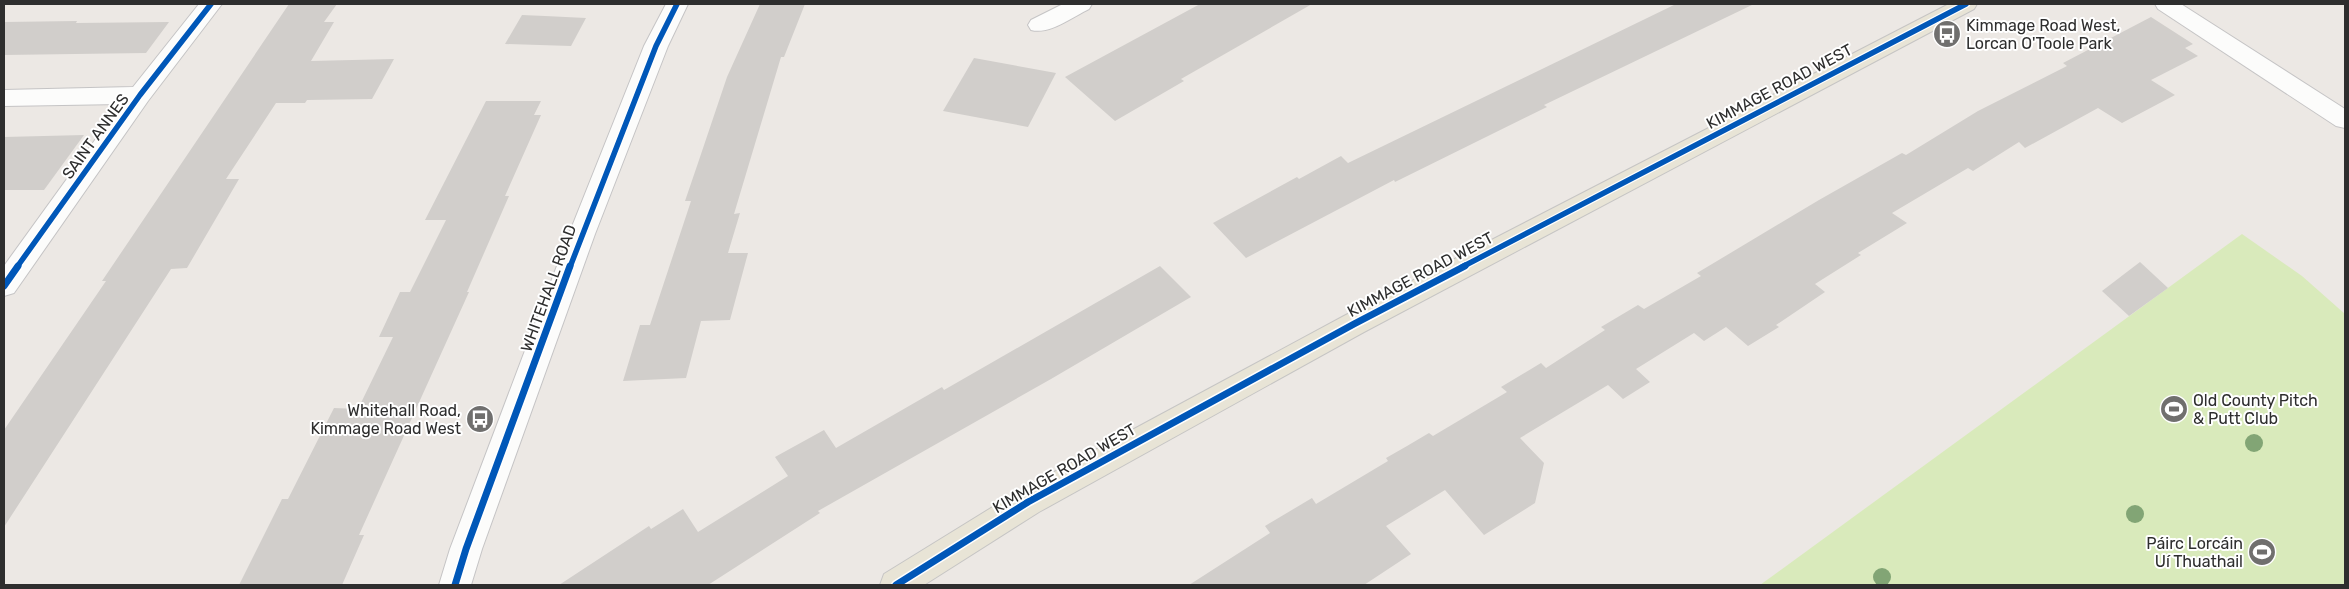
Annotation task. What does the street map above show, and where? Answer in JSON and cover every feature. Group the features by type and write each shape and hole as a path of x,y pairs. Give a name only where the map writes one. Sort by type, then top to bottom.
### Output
{"main road":[{"name":"KIMMAGE ROAD WEST","path":"896,585 1028,502 1346,328 1966,4"}],"street":[{"name":"SAINT ANNES","path":"4,286 140,95 211,4"},
{"name":"WHITEHALL ROAD","path":"455,585 466,549 582,234 656,46 676,4"},
{"path":"1039,25 1081,4"},
{"path":"2166,4 2345,120"},
{"path":"4,98 140,95"}],"green space":[{"name":"Old County Pitch & Putt Club","path":"2242,234 2302,276 2345,314 2345,585 1760,585"}],"building":[{"path":"289,4 337,4 324,22 334,22 311,61 394,59 372,99 307,100 305,103 276,103 226,179 239,179 187,268 171,269 4,527 4,430 106,281 102,281"},
{"path":"760,4 805,4 784,57 781,57 734,214 740,213 728,253 748,253 730,320 701,321 686,378 623,381 640,325 650,325 691,201 685,201 727,77"},
{"path":"1200,4 1312,4 1181,79 1184,81 1115,121 1065,77"},
{"path":"1676,4 1754,4 1544,105 1547,107 1395,182 1394,180 1246,258 1213,223 1297,177 1299,179 1341,156 1348,163"},
{"path":"522,15 586,18 571,46 505,44"},
{"path":"2151,17 2193,44 2185,48 2198,56 2151,80 2175,95 2122,123 2098,108 2025,148 2019,142 1973,171 1968,168 1892,213 1907,223 1858,253 1861,255 1815,284 1825,292 1776,325 1779,327 1748,346 1726,327 1704,341 1694,333 1636,369 1650,382 1623,399 1608,385 1520,438 1544,463 1535,503 1484,535 1445,490 1386,526 1411,554 1364,585 1189,585 1270,533 1265,526 1312,498 1316,504 1388,461 1386,458 1429,433 1433,436 1507,392 1501,387 1541,363 1546,368 1605,330 1601,327 1638,305 1644,309 1701,276 1697,273 1819,200 1902,153 1906,155 1978,111 2067,66 2063,63"},
{"path":"77,21 76,23 169,22 146,53 4,55 4,22"},
{"path":"974,58 1056,73 1028,127 943,111"},
{"path":"486,101 541,101 534,115 541,115 505,196 509,196 467,292 469,292 359,535 364,535 342,585 239,585 282,499 288,499 334,408 358,409 393,337 379,337 400,292 410,292 446,220 425,220"},
{"path":"84,135 44,190 4,190 4,137"},
{"path":"2140,262 2168,288 2129,316 2102,291"},
{"path":"1160,266 1191,297 818,511 820,513 708,585 559,585 649,526 651,529 683,509 698,532 788,476 775,457 824,430 836,448 942,387 944,390"}],"cycle path":[{"path":"4,286 140,95 211,4"},
{"path":"455,585 466,549 582,234 656,46 677,4"},
{"path":"896,585 1028,502 1354,324 1966,4"}],"place":[{"name":"Kimmage Road West, Lorcan O'Toole Park","path":"1947,34"},
{"name":"Old County Pitch & Putt Club","path":"2174,409"},
{"name":"Whitehall Road, Kimmage Road West","path":"480,419"},
{"name":"Páirc Lorcáin Uí Thuathail","path":"2262,552"}]}
